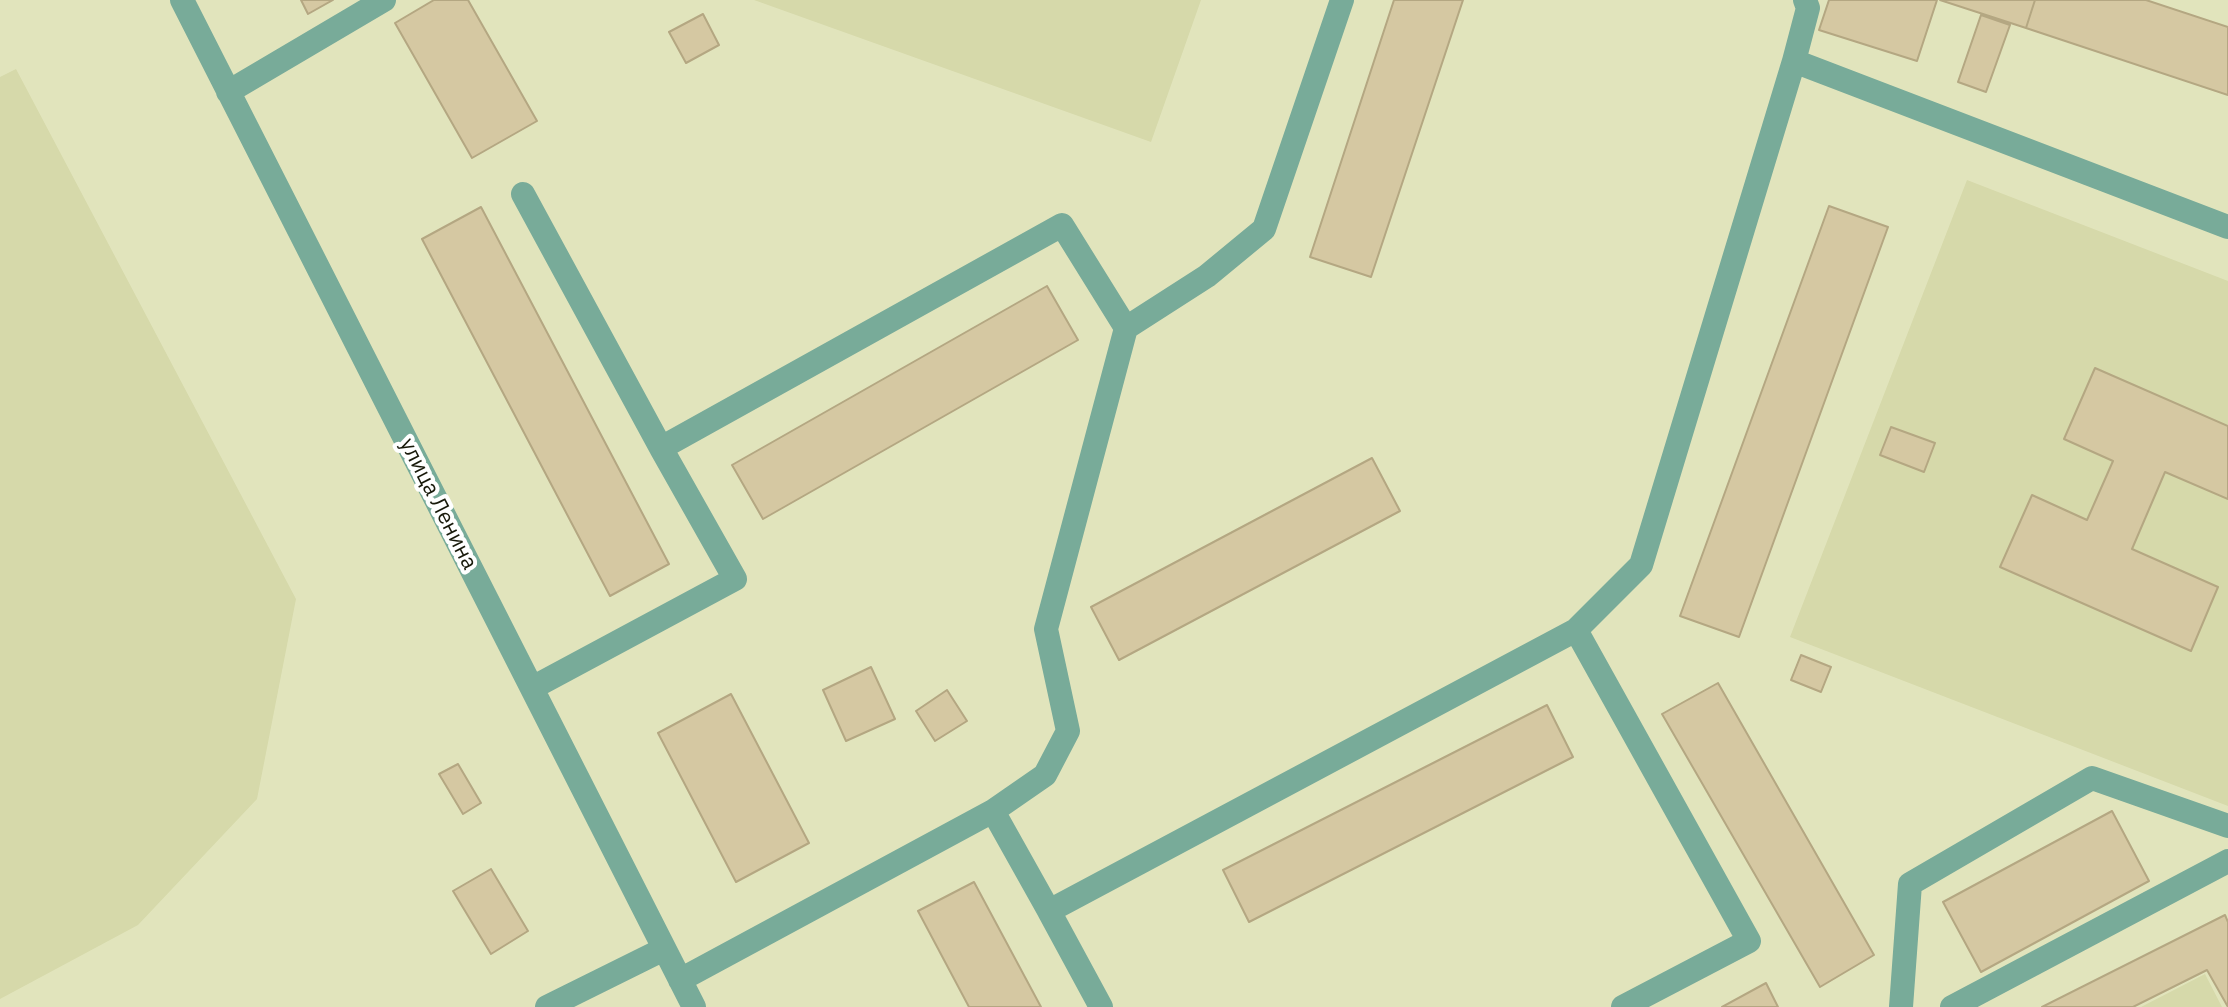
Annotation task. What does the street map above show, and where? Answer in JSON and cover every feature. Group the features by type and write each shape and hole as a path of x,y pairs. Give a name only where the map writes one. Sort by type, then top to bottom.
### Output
{"street":[{"name":"улица Ленина","path":"182,0 694,1007"},
{"path":"228,92 384,0"},
{"path":"680,980 993,811 1045,775 1068,731 1046,629 1126,328 1207,276 1264,229 1342,0"},
{"path":"1049,911 1576,630 1641,565 1794,61 1808,8 1805,0"},
{"path":"1794,61 2228,227"},
{"path":"523,194 735,579 532,688"},
{"path":"661,448 1062,225 1126,328"},
{"path":"1576,630 1749,941 1623,1007"},
{"path":"1901,1007 1910,884 2092,778 2228,826"},
{"path":"993,811 1101,1007"},
{"path":"1952,1007 2228,861"},
{"path":"547,1007 664,949"}],"shaded area":[{"path":"754,0 1201,0 1151,142"},
{"path":"16,69 296,599 257,799 138,925 0,999 0,77"},
{"path":"1967,180 2228,281 2228,806 1790,637"},
{"path":"2205,974 2222,1007 2141,1007"}],"building":[{"path":"301,0 333,0 308,14"},
{"path":"434,0 468,0 537,121 472,158 395,23"},
{"path":"1394,0 1463,0 1371,277 1310,257"},
{"path":"1829,0 1937,0 1917,61 1819,30"},
{"path":"1940,0 2035,0 2026,28"},
{"path":"2035,0 2146,0 2228,27 2228,95 2026,28"},
{"path":"703,14 719,45 686,63 669,32"},
{"path":"1981,15 2010,25 1986,92 1958,82"},
{"path":"1829,206 1888,227 1739,637 1680,616"},
{"path":"481,207 669,564 610,596 422,239"},
{"path":"1047,286 1078,340 763,519 732,465"},
{"path":"2095,368 2228,426 2228,499 2165,472 2132,549 2218,587 2191,651 2000,567 2032,495 2087,520 2113,461 2064,439"},
{"path":"1891,427 1935,443 1924,472 1880,455"},
{"path":"1372,458 1400,511 1119,660 1091,607"},
{"path":"1801,655 1831,667 1821,692 1791,680"},
{"path":"871,667 895,719 846,741 823,690"},
{"path":"1718,683 1874,955 1820,987 1662,714"},
{"path":"947,690 967,721 935,741 916,711"},
{"path":"731,694 809,843 736,882 658,733"},
{"path":"1547,705 1573,757 1249,922 1223,870"},
{"path":"458,764 481,803 463,814 439,774"},
{"path":"2112,811 2149,881 1981,972 1943,902"},
{"path":"491,869 528,931 491,954 453,891"},
{"path":"974,882 1041,1007 969,1007 918,911"},
{"path":"2225,915 2228,922 2228,1007 2207,970 2133,1007 2042,1007"},
{"path":"1766,983 1778,1007 1722,1007"}]}
